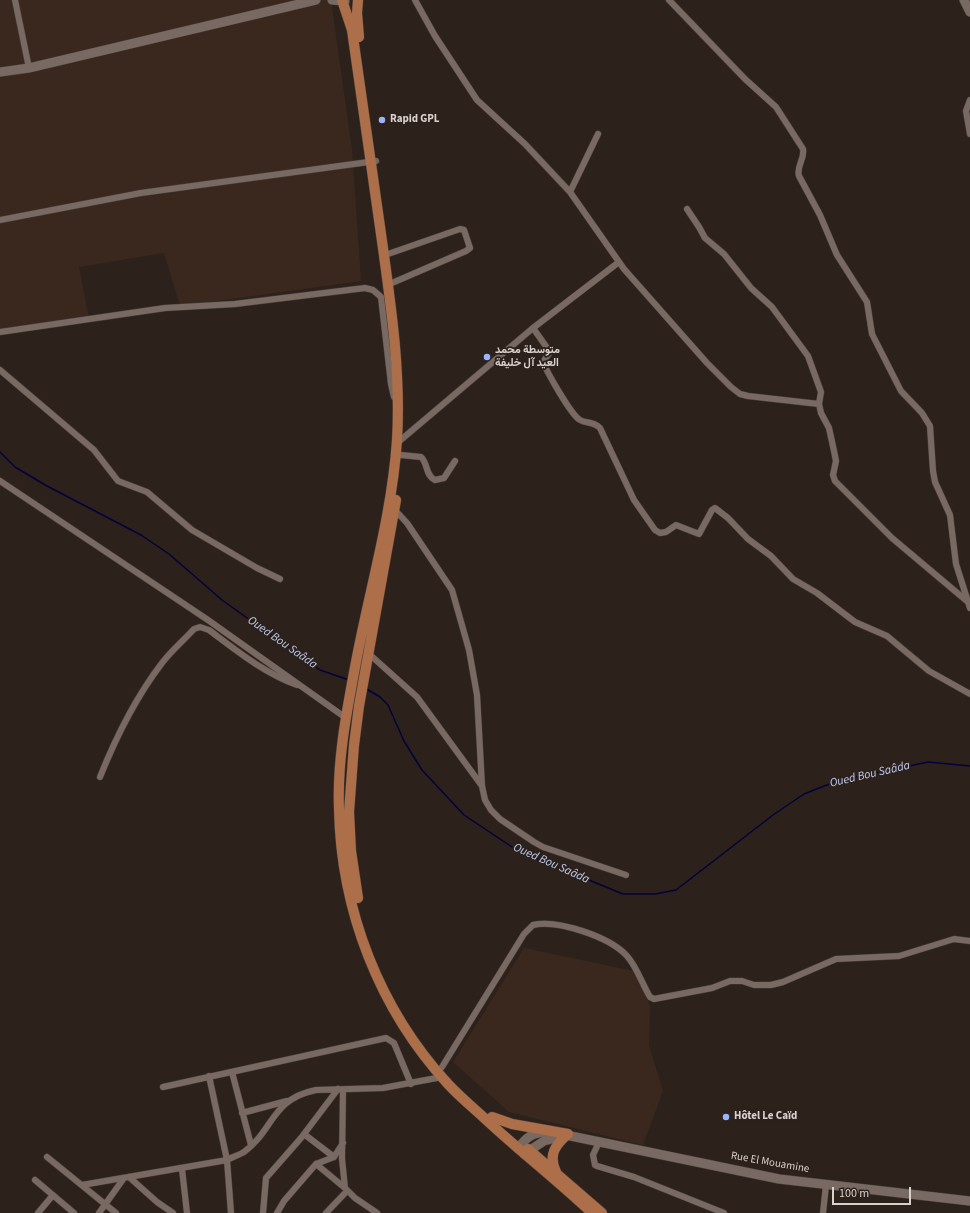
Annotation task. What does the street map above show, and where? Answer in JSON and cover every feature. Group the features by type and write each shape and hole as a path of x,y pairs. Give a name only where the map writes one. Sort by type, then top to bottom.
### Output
{"main road":[{"path":"0,72 29,68 320,0"},
{"path":"332,0 351,2 358,0 357,17 396,368 399,442 401,455 395,510 359,706 351,780 349,812 351,852 360,911 376,962 392,993 414,1031 442,1067 472,1100 492,1117 523,1149 556,1172 602,1213"},
{"path":"964,0 970,12"},
{"path":"343,1 352,30 388,254 402,398 399,442 391,498 357,658 341,757 339,809 342,850 355,915 370,963 387,998 410,1036 442,1077 592,1213"},
{"path":"492,1117 512,1124 568,1134"},
{"path":"523,1149 568,1134"},
{"path":"556,1172 552,1160 553,1153 558,1142 568,1134"},
{"name":"Rue El Mouamine","path":"568,1134 599,1142 780,1179 970,1201"}],"street":[{"path":"15,0 29,68"},
{"path":"415,0 435,36 477,100 525,144 570,192 619,262 707,363 740,394 775,400 809,401 819,404"},
{"path":"669,0 745,79 776,107 803,149 804,157 798,170 799,176 820,215 838,255 867,302 872,334 901,391 922,413 930,426 933,471 950,515 956,564 969,605"},
{"path":"970,100 966,111 970,134"},
{"path":"570,192 598,134"},
{"path":"0,220 141,192 373,161"},
{"path":"686,209 705,238 724,254 751,288 772,307 808,356 820,386 821,392 819,404 821,413 829,428 836,461 833,476 835,481 892,538 969,605"},
{"path":"388,254 460,229 465,231 470,246 466,252 392,283"},
{"path":"399,442 533,328 619,262"},
{"path":"0,332 165,308 235,304 365,288 373,290 381,297 391,384 398,410"},
{"path":"533,328 550,352 543,362 560,393 578,418 593,422 600,428 634,500 655,530 662,533 676,525 699,534 712,509 715,508 728,518 748,539 771,556 793,578 817,593 855,622 887,636 929,671 970,694"},
{"path":"0,370 97,453 118,481 148,492 192,530 280,579"},
{"path":"401,455 418,455 423,458 430,476 434,480 444,478 455,461"},
{"path":"0,482 208,620 305,688 347,713"},
{"path":"395,510 407,523 452,590 469,650 477,695 482,786 485,800 491,810 500,819 534,842 626,875"},
{"path":"100,777 114,743 147,684 163,662 194,630 200,627 209,630 259,667 280,679 305,688"},
{"path":"368,653 417,697 482,786"},
{"path":"442,1067 524,934 533,925 548,923 557,924 592,935 616,947 627,956 650,997 654,999 712,988 730,981 742,981 754,985 783,982 836,958 899,956 954,939 970,941"},
{"path":"163,1087 386,1038 394,1043 412,1084"},
{"path":"232,1072 251,1146"},
{"path":"209,1076 227,1160 231,1213"},
{"path":"242,1113 288,1101 305,1092 340,1089 383,1088 412,1084 442,1077"},
{"path":"263,1213 266,1178 340,1089"},
{"path":"326,1213 346,1190 342,1143 340,1089"},
{"path":"82,1185 182,1169 227,1160 251,1146 288,1101"},
{"path":"304,1134 334,1157"},
{"path":"599,1142 593,1158 595,1165 634,1177 724,1213"},
{"path":"277,1213 284,1200 316,1164 334,1157 342,1143"},
{"path":"47,1157 116,1213"},
{"path":"316,1164 346,1190 377,1213"},
{"path":"182,1169 187,1213"},
{"path":"99,1213 126,1178"},
{"path":"126,1178 156,1202 173,1213"},
{"path":"35,1180 74,1213"},
{"path":"823,1213 826,1185"},
{"path":"38,1213 53,1195"}],"shaded area":[{"path":"0,0 331,0 352,150 361,281 180,306 164,253 79,267 89,318 0,329"},
{"path":"524,948 634,971 650,1006 649,1045 663,1091 643,1145 509,1112 453,1062"}],"waterway":[{"name":"Oued Bou Saâda","path":"0,452 15,467 47,486 141,535 169,554 222,600 320,670 349,680"},
{"name":"Oued Bou Saâda","path":"365,688 380,697 388,705 404,741 422,770 464,815 518,851 623,894 655,894 676,890 773,815 804,794 837,781 928,762 970,766"}],"place":[{"name":"Rapid GPL","path":"382,120"},
{"name":"متوسطة محمد العيد آل خليفة","path":"487,357"},
{"name":"Hôtel Le Caïd","path":"726,1117"}]}
